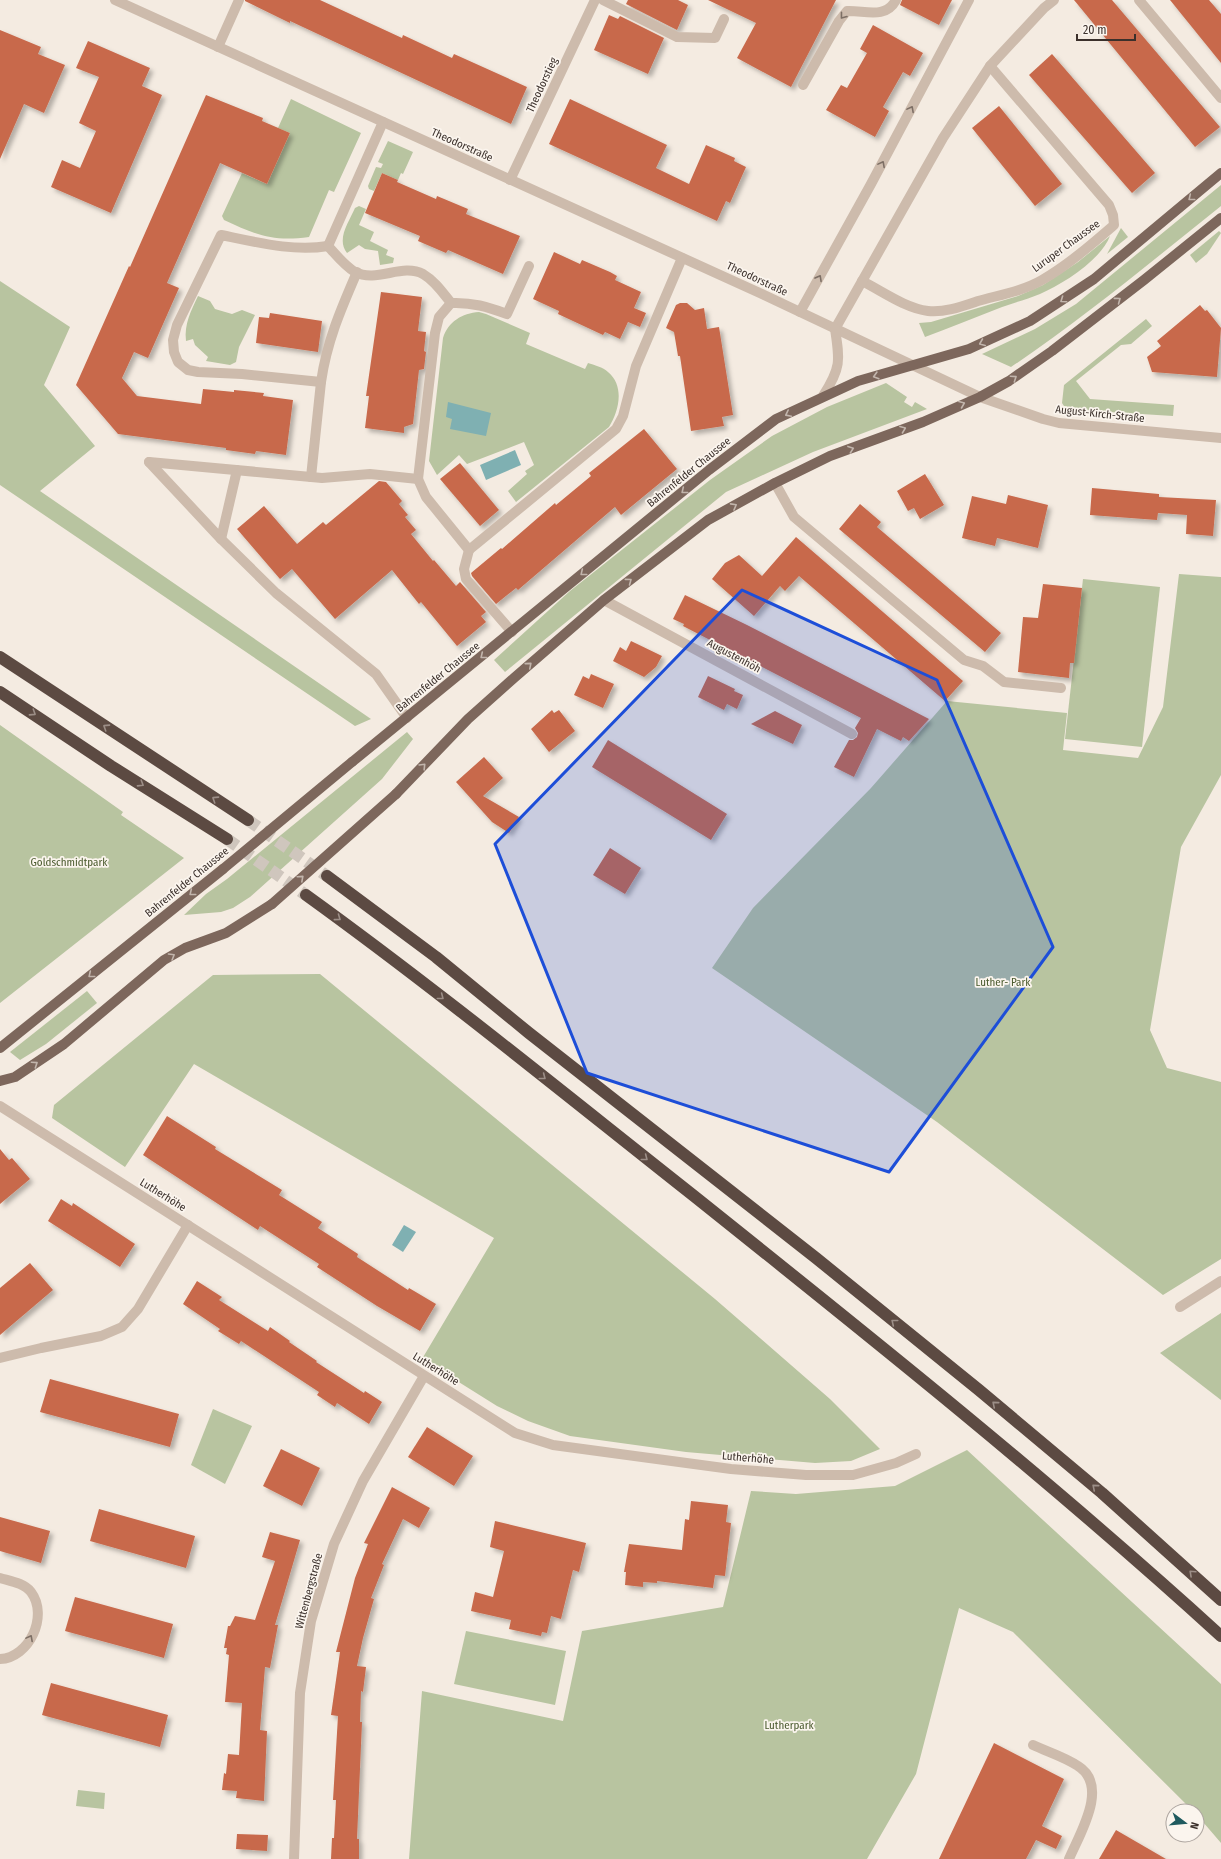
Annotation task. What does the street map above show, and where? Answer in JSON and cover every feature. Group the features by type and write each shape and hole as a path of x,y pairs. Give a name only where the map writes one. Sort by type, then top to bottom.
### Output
{"highway":[{"path":"0,657 248,820"},
{"path":"0,692 111,766 227,839"},
{"path":"327,876 436,957 529,1033 816,1258 973,1385 1102,1493 1221,1600"},
{"path":"306,895 422,982 883,1346 1037,1474 1221,1636"}],"main road":[{"path":"914,365 975,346 1006,333 1050,309 1094,279 1221,173"},
{"path":"0,1081 15,1077 64,1044 164,960 185,948 226,933 272,904 396,794 468,718 604,600 708,520 775,483 830,456 902,430 980,397 1009,381 1052,351 1221,218"},
{"name":"Bahrenfelder Chaussee","path":"0,1048 222,869 709,470 776,419 858,381 914,365"}],"street":[{"name":"Theodorstraße","path":"115,0 835,328 980,397"},
{"path":"218,47 239,0"},
{"name":"Theodorstieg","path":"510,180 596,0"},
{"path":"603,0 677,37 715,38 724,19"},
{"path":"803,84 839,21 847,11 858,10 868,13 878,13 887,9 896,0"},
{"path":"800,312 871,184 969,0"},
{"path":"823,396 834,379 838,367 839,357 835,328 943,138 990,66 1044,8 1054,0"},
{"path":"1139,0 1221,98"},
{"name":"Luruper Chaussee","path":"862,281 911,306 920,309 929,311 944,310 964,306 1023,288 1041,280 1090,246 1114,225 1113,215 1109,205 990,66"},
{"path":"328,246 383,122"},
{"path":"321,382 188,370 178,362 174,352 173,340 177,325 221,235 279,246 315,248 328,246"},
{"path":"328,246 342,261 357,272 369,275 402,271 422,274 434,283 451,303 486,306 507,314 529,266"},
{"path":"512,632 466,579 464,569 469,550 616,429 623,416 636,366 682,258"},
{"path":"311,477 324,356 330,336 357,272"},
{"path":"451,303 439,317 435,333 418,479 426,497 469,550"},
{"name":"August-Kirch-Straße","path":"980,397 1043,419 1059,423 1221,438"},
{"path":"407,718 376,674 276,593 221,539 149,462 322,478 370,474 418,479"},
{"path":"221,539 237,470"},
{"path":"775,483 794,517 964,660 983,666 1004,682 1061,688"},
{"name":"Augustenhöh","path":"604,600 852,734"},
{"name":"Lutherhöhe","path":"0,1106 515,1433 553,1446 731,1469 833,1476 853,1475 872,1471 916,1454"},
{"path":"0,1358 100,1336 122,1328 138,1309 188,1225"},
{"path":"1180,1307 1221,1281"},
{"name":"Wittenbergstraße","path":"294,1859 300,1693 311,1621 334,1544 356,1495 424,1376"},
{"path":"0,1578 22,1585 31,1592 36,1604 38,1616 31,1640 23,1649 11,1657 0,1659"},
{"path":"1033,1745 1080,1766 1088,1776 1093,1791 1091,1808 1069,1859"}],"highlighted area":[{"path":"742,590 937,680 1053,947 889,1172 587,1073 495,844"}],"green space":[{"path":"291,99 361,133 334,192 329,190 309,237 285,239 265,236 246,230 224,220 222,216 242,173 267,184 290,133 278,128"},
{"path":"388,141 413,152 403,174 401,173 398,180 382,173 374,191 369,189 368,186 376,167 381,168 383,164 378,162"},
{"path":"1221,185 1221,206 1118,289 1065,329 1011,367 982,354 1035,329 1076,304"},
{"path":"359,206 366,209 359,225 374,232 370,241 388,250 386,255 394,258 393,263 380,265 378,251 365,249 359,245 347,253 344,248 343,236 345,230 355,208"},
{"path":"1121,228 1128,237 1107,254"},
{"path":"1219,231 1221,233 1207,254 1196,263 1190,255"},
{"path":"1110,236 1105,245 1090,262 1070,278 1049,290 925,337 919,323 931,322 1018,296 1043,285 1078,262"},
{"path":"0,281 70,327 44,385 95,446 40,491 371,719 355,726 0,485"},
{"path":"198,296 210,301 215,309 232,314 242,310 255,315 239,347 236,362 230,365 206,361 208,357 195,345 193,339 186,341 187,323"},
{"path":"479,312 530,333 526,344 585,369 588,363 604,369 617,384 619,399 618,406 613,421 609,427 516,502 508,491 527,474 525,471 534,465 524,442 467,464 459,455 437,475 429,461 443,338 445,332 456,319 461,316"},
{"path":"1146,319 1152,326 1131,344 1121,345 1076,381 1090,399 1174,405 1173,416 1093,411 1064,406 1062,403 1064,385"},
{"path":"886,383 907,397 904,402 912,407 915,402 927,409 813,452 726,492 505,672 494,660 570,591 710,480 772,436 827,407"},
{"name":"Luther- Park","path":"1179,574 1221,577 1221,775 1181,847 1150,1030 1167,1068 1221,1082 1221,1259 1163,1295 937,1122 712,968 753,908 871,788 947,701 1067,713 1063,750 1138,758 1163,707"},
{"path":"1083,579 1160,587 1142,747 1065,739"},
{"name":"Goldschmidtpark","path":"0,725 123,812 121,815 184,858 0,1003"},
{"path":"407,732 413,739 382,779 250,897 233,908 221,912 184,915 206,894 227,879"},
{"path":"320,974 715,1299 830,1399 880,1449 851,1461 815,1463 686,1452 570,1436 528,1421 497,1406 422,1359 494,1238 194,1064 125,1167 52,1118 54,1105 213,975"},
{"path":"87,991 97,1003 46,1044 20,1060 10,1052"},
{"path":"1221,1313 1221,1400 1160,1353"},
{"path":"213,1409 252,1426 225,1484 191,1465"},
{"name":"Lutherpark","path":"967,1450 1221,1684 1221,1843 1205,1824 1205,1803 1185,1803 1013,1632 959,1608 916,1774 867,1859 409,1859 422,1691 563,1721 582,1631 723,1607 751,1491 796,1494 895,1486"},
{"path":"466,1631 566,1651 555,1705 454,1684"},
{"path":"78,1790 105,1793 104,1809 76,1806"}],"water":[{"path":"448,402 491,413 486,436 450,429 452,419 446,417"},
{"path":"515,450 521,465 486,480 480,465"},
{"path":"404,1225 416,1232 403,1252 392,1245"}],"building":[{"path":"245,0 320,0 402,38 403,35 452,58 454,54 527,87 511,124 290,21 290,23"},
{"path":"628,0 678,0 688,5 677,30 626,4"},
{"path":"708,0 836,0 791,87 737,58 756,23"},
{"path":"902,0 952,0 939,25 900,5"},
{"path":"1074,0 1112,0 1220,127 1195,147"},
{"path":"1170,0 1209,0 1221,14 1221,63"},
{"path":"609,15 618,19 620,16 664,38 648,74 594,50"},
{"path":"873,25 923,53 910,76 903,72 883,107 889,111 875,137 826,110 841,85 847,88 867,53 860,49"},
{"path":"0,30 41,47 38,54 65,65 44,113 24,104 0,159"},
{"path":"88,41 150,68 142,86 162,95 111,213 51,187 62,160 80,168 96,131 79,123 99,77 76,68"},
{"path":"1052,54 1155,173 1132,193 1029,75"},
{"path":"206,95 263,118 262,121 290,133 267,184 220,163 167,283 179,288 148,358 134,352 122,378 137,396 201,404 203,389 264,393 263,396 293,400 286,455 256,451 255,454 226,450 226,448 118,434 76,385"},
{"path":"570,99 667,145 656,168 689,184 706,145 735,158 734,161 746,167 730,203 726,201 717,221 549,144"},
{"path":"999,106 1062,184 1035,206 972,128"},
{"path":"382,173 398,180 397,182 436,199 437,196 468,209 466,214 520,236 503,274 448,250 446,253 418,241 420,236 365,213"},
{"path":"554,252 580,264 582,260 610,272 617,276 615,280 641,292 634,308 646,313 640,327 628,322 620,339 605,332 603,335 558,314 559,311 533,299"},
{"path":"381,292 422,297 418,331 426,332 424,369 419,370 413,424 404,427 404,433 365,428 369,396 366,396"},
{"path":"680,303 687,303 695,310 704,308 707,329 719,327 733,415 722,417 724,426 691,431 680,356 678,356 674,332 666,328 676,305"},
{"path":"1200,305 1205,311 1207,310 1221,328 1217,377 1152,372 1147,357 1161,346 1157,341"},
{"path":"270,313 322,321 318,352 256,343 259,317 269,318"},
{"path":"644,429 677,469 621,515 615,507 518,590 516,588 496,604 471,573 501,548 502,549 555,503 556,505 591,476 589,473"},
{"path":"460,463 499,510 480,526 440,479"},
{"path":"925,474 944,505 920,519 914,508 908,511 897,491"},
{"path":"379,481 386,482 402,501 399,504 408,515 405,517 416,530 411,534 433,561 434,560 456,586 460,582 486,612 481,616 486,622 457,646 421,602 419,604 392,570 335,619 292,569 280,579 237,529 264,506 297,544 323,522 326,525"},
{"path":"1092,488 1159,494 1159,497 1216,500 1213,536 1186,534 1187,515 1158,513 1157,520 1090,515"},
{"path":"1008,495 1048,505 1038,548 997,538 995,546 962,538 972,496 1006,504"},
{"path":"860,504 881,522 877,527 1001,633 985,652 839,529"},
{"path":"796,537 963,681 945,701 799,576 785,591 780,586 754,616 712,579 725,563 739,555 762,576"},
{"path":"1043,584 1082,588 1074,663 1070,663 1069,678 1018,672 1023,617 1038,618"},
{"path":"685,595 747,625 929,719 909,741 903,737 901,741 877,729 854,777 834,767 849,740 853,740 857,737 858,733 855,728 861,718 683,626 684,624 673,619"},
{"path":"631,641 662,656 656,667 644,677 613,661 620,647 626,651"},
{"path":"591,674 614,684 603,708 574,695 583,676 589,679"},
{"path":"708,676 735,689 734,691 743,695 737,709 727,704 724,710 698,697"},
{"path":"552,710 554,713 559,710 575,731 549,752 531,729"},
{"path":"775,711 802,725 793,744 751,724"},
{"path":"608,740 727,814 711,840 592,767"},
{"path":"484,757 503,778 483,796 519,817 509,833 492,822 456,782"},
{"path":"610,848 641,868 625,894 593,875"},
{"path":"167,1116 216,1147 215,1149 282,1190 279,1195 322,1222 318,1228 358,1254 357,1257 408,1290 409,1288 436,1304 420,1331 377,1306 317,1267 319,1264 260,1226 258,1230 143,1155"},
{"path":"0,1149 9,1160 12,1158 30,1179 0,1204"},
{"path":"61,1199 72,1206 73,1203 135,1244 120,1267 48,1221"},
{"path":"30,1263 53,1290 0,1335 0,1288"},
{"path":"197,1281 222,1297 219,1300 268,1331 270,1327 317,1361 316,1362 364,1393 365,1391 382,1402 369,1424 337,1403 335,1407 317,1395 319,1392 241,1341 239,1344 218,1331 220,1329 183,1304"},
{"path":"50,1379 179,1414 170,1447 40,1412"},
{"path":"427,1427 473,1456 454,1486 408,1457"},
{"path":"281,1449 320,1468 302,1506 263,1486"},
{"path":"392,1487 430,1508 419,1528 403,1519 382,1564 384,1565 371,1598 374,1599 357,1666 366,1667 363,1692 361,1691 360,1722 362,1722 357,1839 359,1839 359,1859 331,1859 332,1838 334,1838 336,1800 333,1800 338,1716 331,1715 340,1652 336,1652 355,1578 368,1544 364,1543"},
{"path":"691,1501 728,1505 726,1522 731,1523 725,1576 715,1575 713,1588 657,1581 657,1583 643,1582 643,1587 625,1585 626,1572 624,1572 629,1544 682,1550 685,1519 689,1520"},
{"path":"99,1509 195,1536 186,1568 90,1541"},
{"path":"0,1517 50,1531 41,1563 0,1551"},
{"path":"495,1521 586,1543 579,1572 573,1570 561,1619 551,1616 547,1633 542,1632 541,1636 509,1629 511,1620 471,1611 475,1592 493,1597 504,1551 490,1547"},
{"path":"270,1532 300,1540 275,1625 278,1625 270,1668 265,1667 260,1730 267,1731 264,1801 236,1798 237,1791 222,1790 224,1773 226,1774 228,1754 239,1755 242,1703 225,1702 229,1655 226,1654 227,1648 224,1648 228,1626 230,1626 235,1616 255,1620 275,1561 262,1557"},
{"path":"75,1597 173,1624 164,1658 65,1631"},
{"path":"51,1683 168,1715 160,1747 42,1715"},
{"path":"994,1743 1064,1779 1042,1826 1062,1836 1056,1849 1036,1840 1026,1859 939,1859"},
{"path":"1116,1830 1166,1859 1099,1859"},
{"path":"237,1834 268,1835 267,1851 236,1849"}],"tunnel":[{"path":"248,820 327,876"},
{"path":"227,839 306,895"}]}
